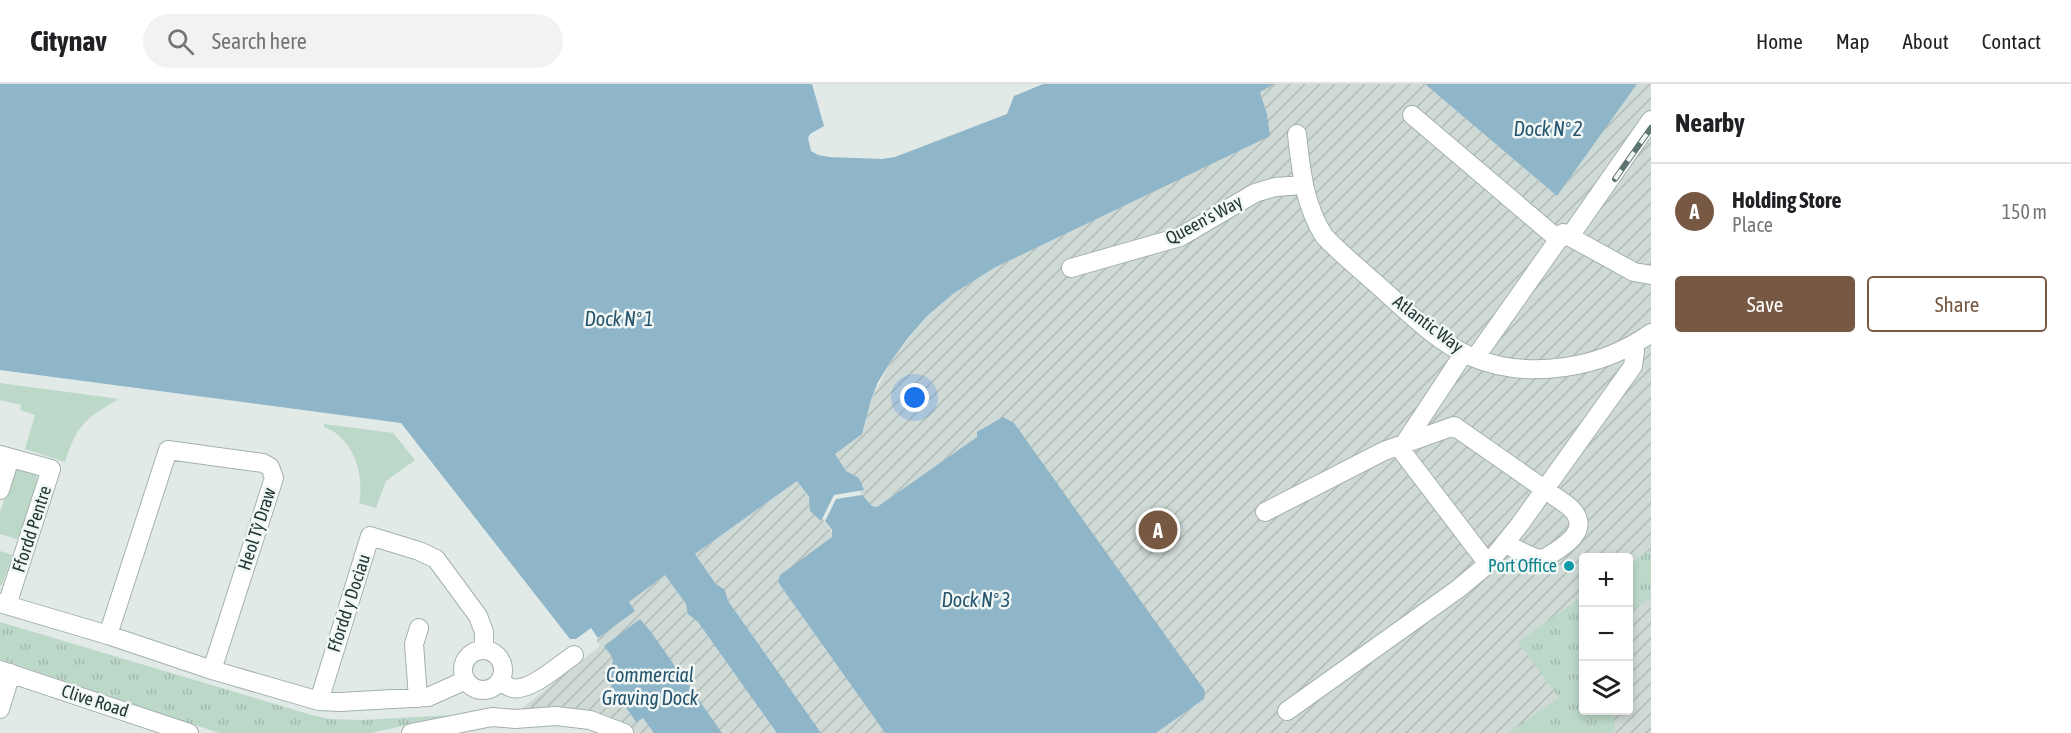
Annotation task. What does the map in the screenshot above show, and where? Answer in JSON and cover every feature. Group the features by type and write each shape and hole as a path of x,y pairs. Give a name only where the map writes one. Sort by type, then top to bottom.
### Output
{"street":[{"path":"1412,115 1564,238 1634,272 1651,275"},
{"path":"1401,445 1469,355 1564,238 1651,120"},
{"name":"Atlantic Way","path":"1297,134 1304,185 1313,217 1324,236 1425,327 1469,355 1504,365 1548,369 1602,358 1633,345 1651,333"},
{"name":"Queen's Way","path":"1071,268 1179,237 1265,189 1304,185"},
{"path":"1287,711 1458,589 1488,564 1505,544 1633,366 1635,351 1633,345"},
{"path":"1265,513 1384,451 1454,426 1567,505 1577,516 1579,528 1575,536 1543,559 1535,558 1505,544"},
{"path":"1401,445 1488,564"},
{"name":"Heol Tŷ Draw","path":"108,635 168,450 263,463 270,467 274,478 212,670"},
{"path":"0,490 5,456"},
{"name":"Ffordd Pentre","path":"4,604 51,469 5,456"},
{"name":"Ffordd y Dociau","path":"319,701 370,536 436,559 478,616 484,632 484,650"},
{"path":"4,604 108,635 212,670 319,701 418,698 435,694 466,680"},
{"path":"418,628 414,644 418,698"},
{"path":"484,650 500,661 502,667 500,680 489,688 483,690 476,688 466,680 464,662 472,653 484,650"},
{"path":"500,680 508,687 530,685 574,655"},
{"path":"0,709 5,672"},
{"name":"Clive Road","path":"5,672 189,733"},
{"path":"411,733 492,717 515,719 556,716 590,720 624,733"}],"shaded area":[{"path":"1275,84 1425,84 1557,196 1637,84 1651,84 1651,733 1156,733 1204,699 1003,417 977,432 977,437 877,507 872,506 862,495 835,454 862,434 871,400 891,361 927,316 953,294 994,268 1269,136 1267,114 1260,91"},
{"path":"797,481 833,534 778,582 885,733 632,733 516,713 600,646 596,639 635,611 629,602 665,575 698,621 728,600 695,554"}],"green space":[{"path":"0,383 119,399 90,418 78,431 65,462 25,449 35,415 20,410 21,405 0,400"},
{"path":"324,424 393,433 415,460 386,481 376,508 359,503 360,480 355,458 343,439 324,427"},
{"path":"15,468 35,474 39,481 20,540 0,534 0,512"},
{"path":"1651,549 1651,598 1633,610 1633,607 1633,561"},
{"path":"0,551 13,555 2,585 0,585"},
{"path":"1579,599 1579,715 1613,715 1615,730 1610,733 1508,733 1559,698 1518,642"},
{"path":"0,622 330,719 362,720 452,715 371,733 219,733 0,659"}],"water":[{"name":"Dock Nº 1","path":"0,84 812,84 824,126 810,134 808,138 811,151 829,157 882,159 895,157 1007,114 1014,96 1043,84 1275,84 1260,92 1267,114 1270,136 994,268 953,294 927,316 908,338 878,382 862,434 835,454 846,471 859,478 864,490 834,495 821,521 810,511 809,497 797,481 695,554 716,584 725,590 728,601 821,733 777,733 698,622 688,614 686,604 665,575 629,602 635,611 598,638 591,628 576,639 570,639 401,423 0,370"},
{"name":"Dock Nº 2","path":"1425,84 1637,84 1557,196"},
{"name":"Dock Nº 3","path":"1003,417 1014,423 1205,691 1204,699 1156,733 885,733 778,582 780,575 832,537 832,530 825,521 836,499 862,495 872,506 877,507 977,437 977,432"},
{"name":"Commercial Graving Dock","path":"640,619 722,733 654,733 643,718 636,722 603,673 613,663 604,646"}],"railway":[{"path":"1615,179 1651,128"}],"place":[{"name":"Holding Store","path":"1158,530"},
{"name":"Port Office","path":"1569,566"}]}
